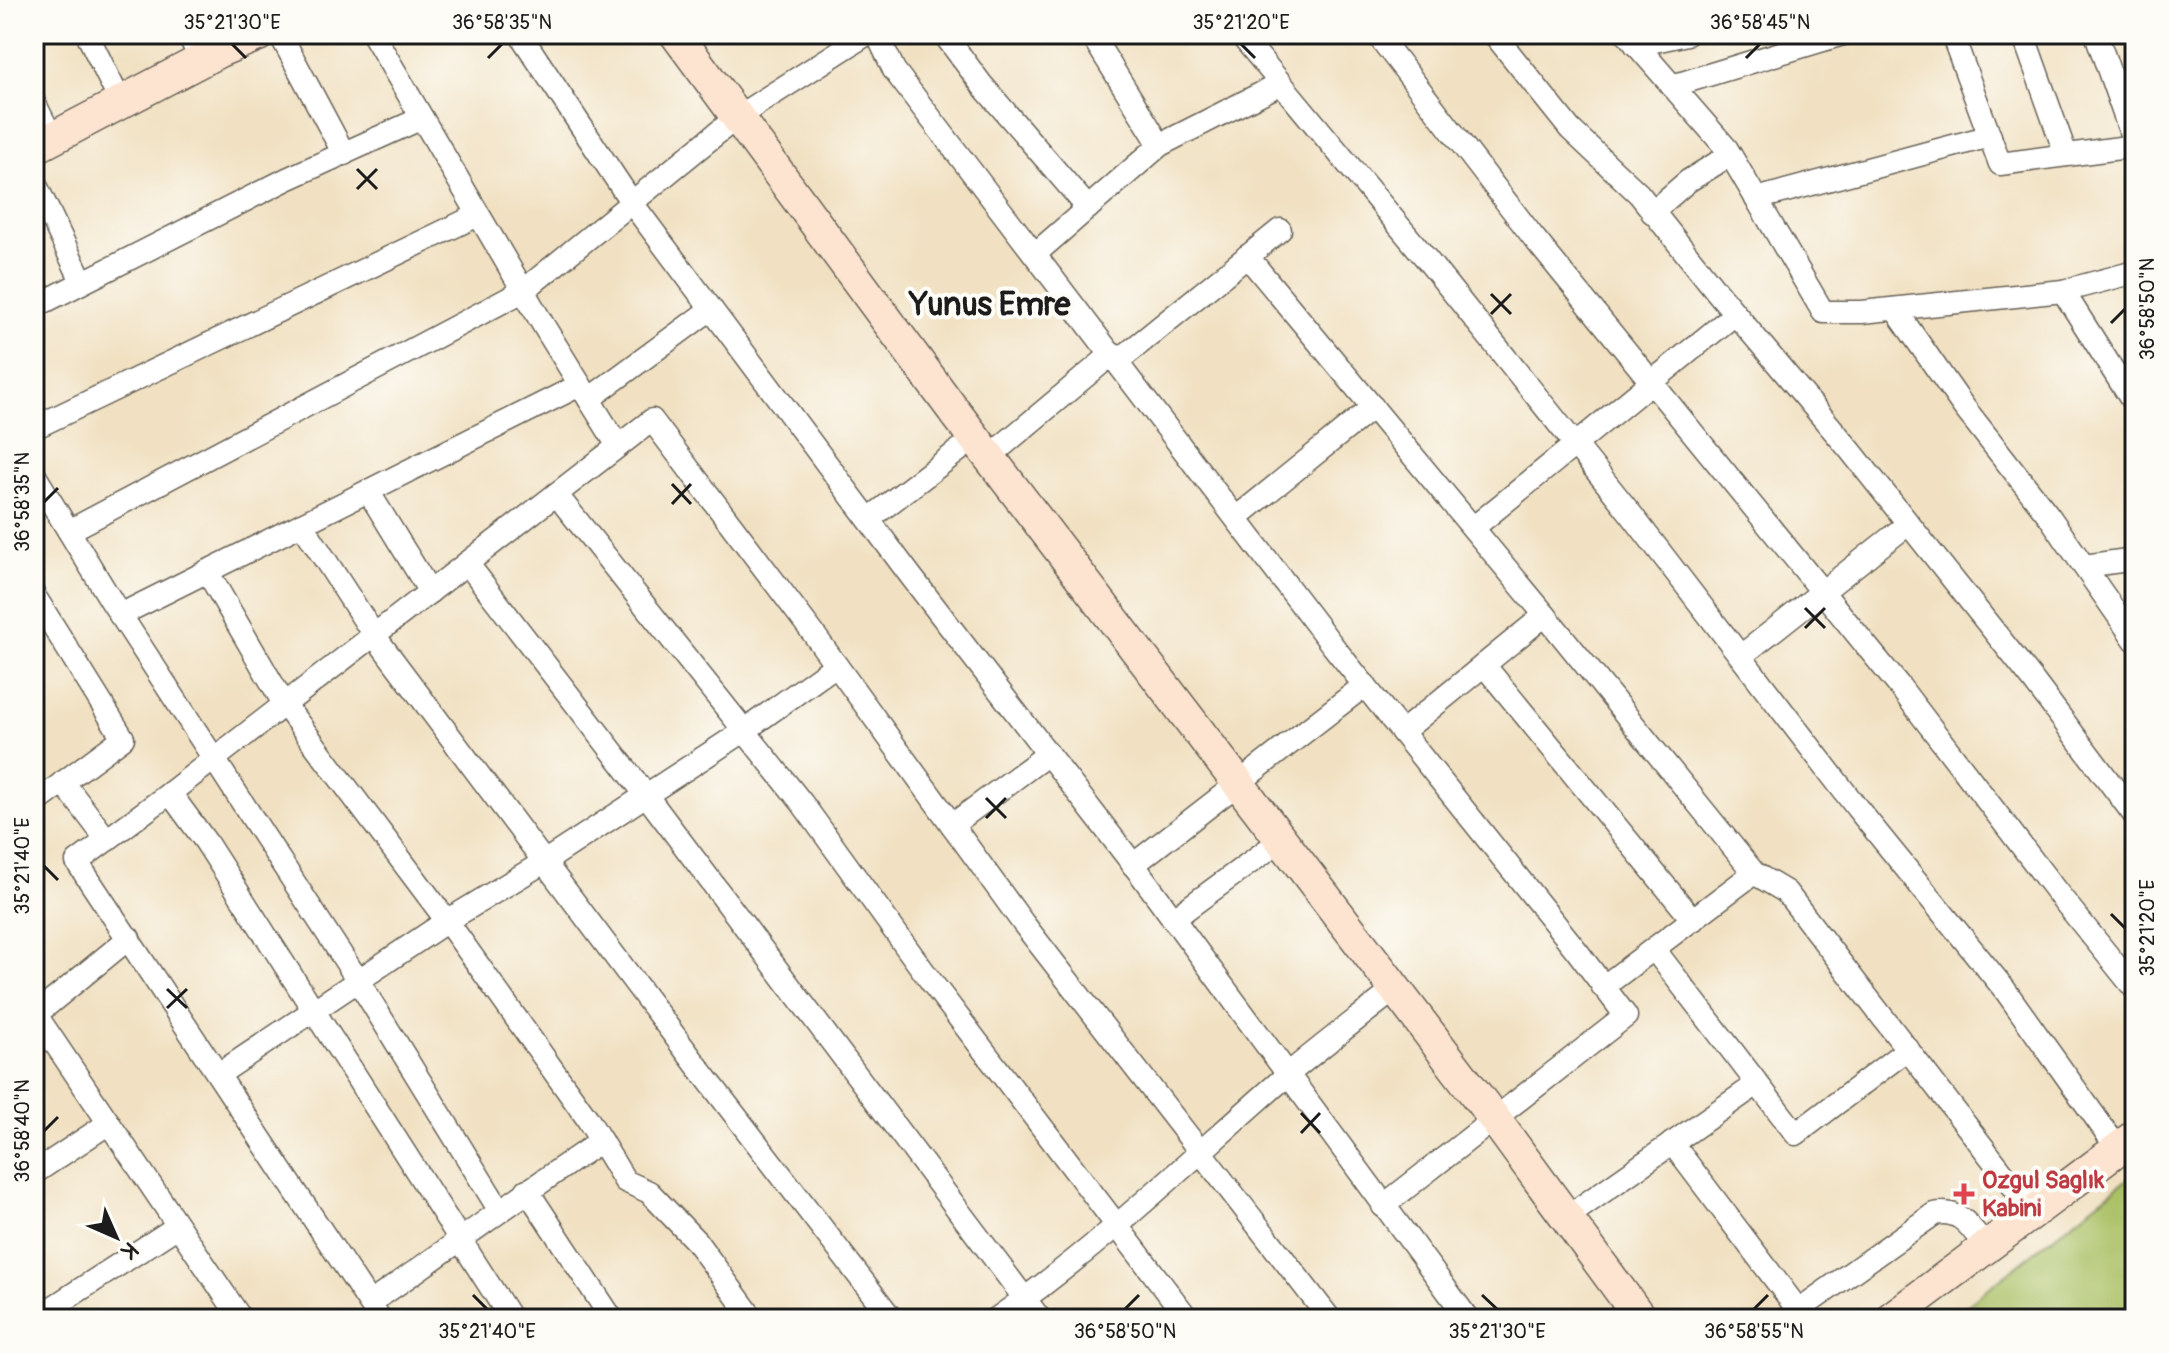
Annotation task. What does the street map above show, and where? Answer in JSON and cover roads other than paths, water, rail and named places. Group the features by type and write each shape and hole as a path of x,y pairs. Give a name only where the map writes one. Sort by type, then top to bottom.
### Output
{"main road":[{"path":"43,143 121,103 195,47 260,34"},
{"path":"676,34 982,448 1493,1117 1641,1319"},
{"path":"1890,1319 2126,1142"}],"street":[{"path":"87,34 121,103"},
{"path":"280,34 344,154"},
{"path":"373,34 523,291 618,446"},
{"path":"520,34 632,203 1133,865 1468,1319"},
{"path":"69,531 523,291 737,117 867,34"},
{"path":"877,34 894,70 1365,685 1626,1016 1383,1206"},
{"path":"944,34 982,85 1088,208"},
{"path":"1091,34 1160,145"},
{"path":"1240,34 1424,256 1741,656 1857,808 2126,1142"},
{"path":"1377,34 1534,238 1823,591 2135,989"},
{"path":"1494,34 1570,129 1639,194 1850,450 2032,679 2135,816"},
{"path":"1632,40 1687,34"},
{"path":"1672,86 1843,34"},
{"path":"1952,34 2000,164 2135,145 2096,34"},
{"path":"2023,34 2066,155"},
{"path":"1632,40 1730,155 1823,312 1895,309 2063,291 2135,272"},
{"path":"1035,254 1160,145 1280,84"},
{"path":"34,102 43,143"},
{"path":"34,307 422,118"},
{"path":"1756,199 1990,136"},
{"path":"1652,212 1688,181 1730,155"},
{"path":"34,181 41,216 82,281"},
{"path":"34,428 478,215"},
{"path":"869,519 982,448 1115,357 1280,230"},
{"path":"1247,256 1754,873 1786,892 2033,1212"},
{"path":"2063,291 2135,405"},
{"path":"120,615 368,491 584,392 711,309"},
{"path":"1895,309 1963,406 2049,516 2135,640"},
{"path":"1473,528 1735,314"},
{"path":"1236,518 1373,407"},
{"path":"601,1141 527,1190 375,1311 77,862 652,420 836,665 1023,923 1330,1319"},
{"path":"34,474 120,615 359,982 500,1211"},
{"path":"368,491 430,592"},
{"path":"556,494 802,803 930,980 1188,1319"},
{"path":"302,524 374,635 707,1079 892,1319"},
{"path":"1741,656 1908,524"},
{"path":"2084,566 2135,559"},
{"path":"467,563 646,795 1040,1319"},
{"path":"207,571 284,704 447,921 601,1141 625,1181 649,1192 696,1241 753,1319"},
{"path":"34,595 123,738 34,804"},
{"path":"1402,732 1545,615"},
{"path":"219,1074 447,921 544,862 744,731 836,665"},
{"path":"1484,665 1693,920"},
{"path":"1133,865 1365,685"},
{"path":"952,825 1048,754"},
{"path":"63,782 107,840"},
{"path":"170,793 206,842 511,1319"},
{"path":"1173,919 1282,839"},
{"path":"1603,987 1754,873"},
{"path":"129,938 35,1015 241,1319"},
{"path":"1654,949 1796,1134 1908,1049"},
{"path":"996,1319 1117,1225 1288,1075 1395,989"},
{"path":"1567,1217 1757,1084"},
{"path":"34,1173 109,1123"},
{"path":"1672,1143 1796,1316 1934,1214 1949,1213 1964,1219 1986,1247"},
{"path":"527,1190 612,1319"},
{"path":"35,1319 178,1226"}],"place":[{"name":"Ozgul Saglık Kabini","path":"1964,1194"}],"district":[{"name":"Yunus Emre","path":"990,305"}]}
